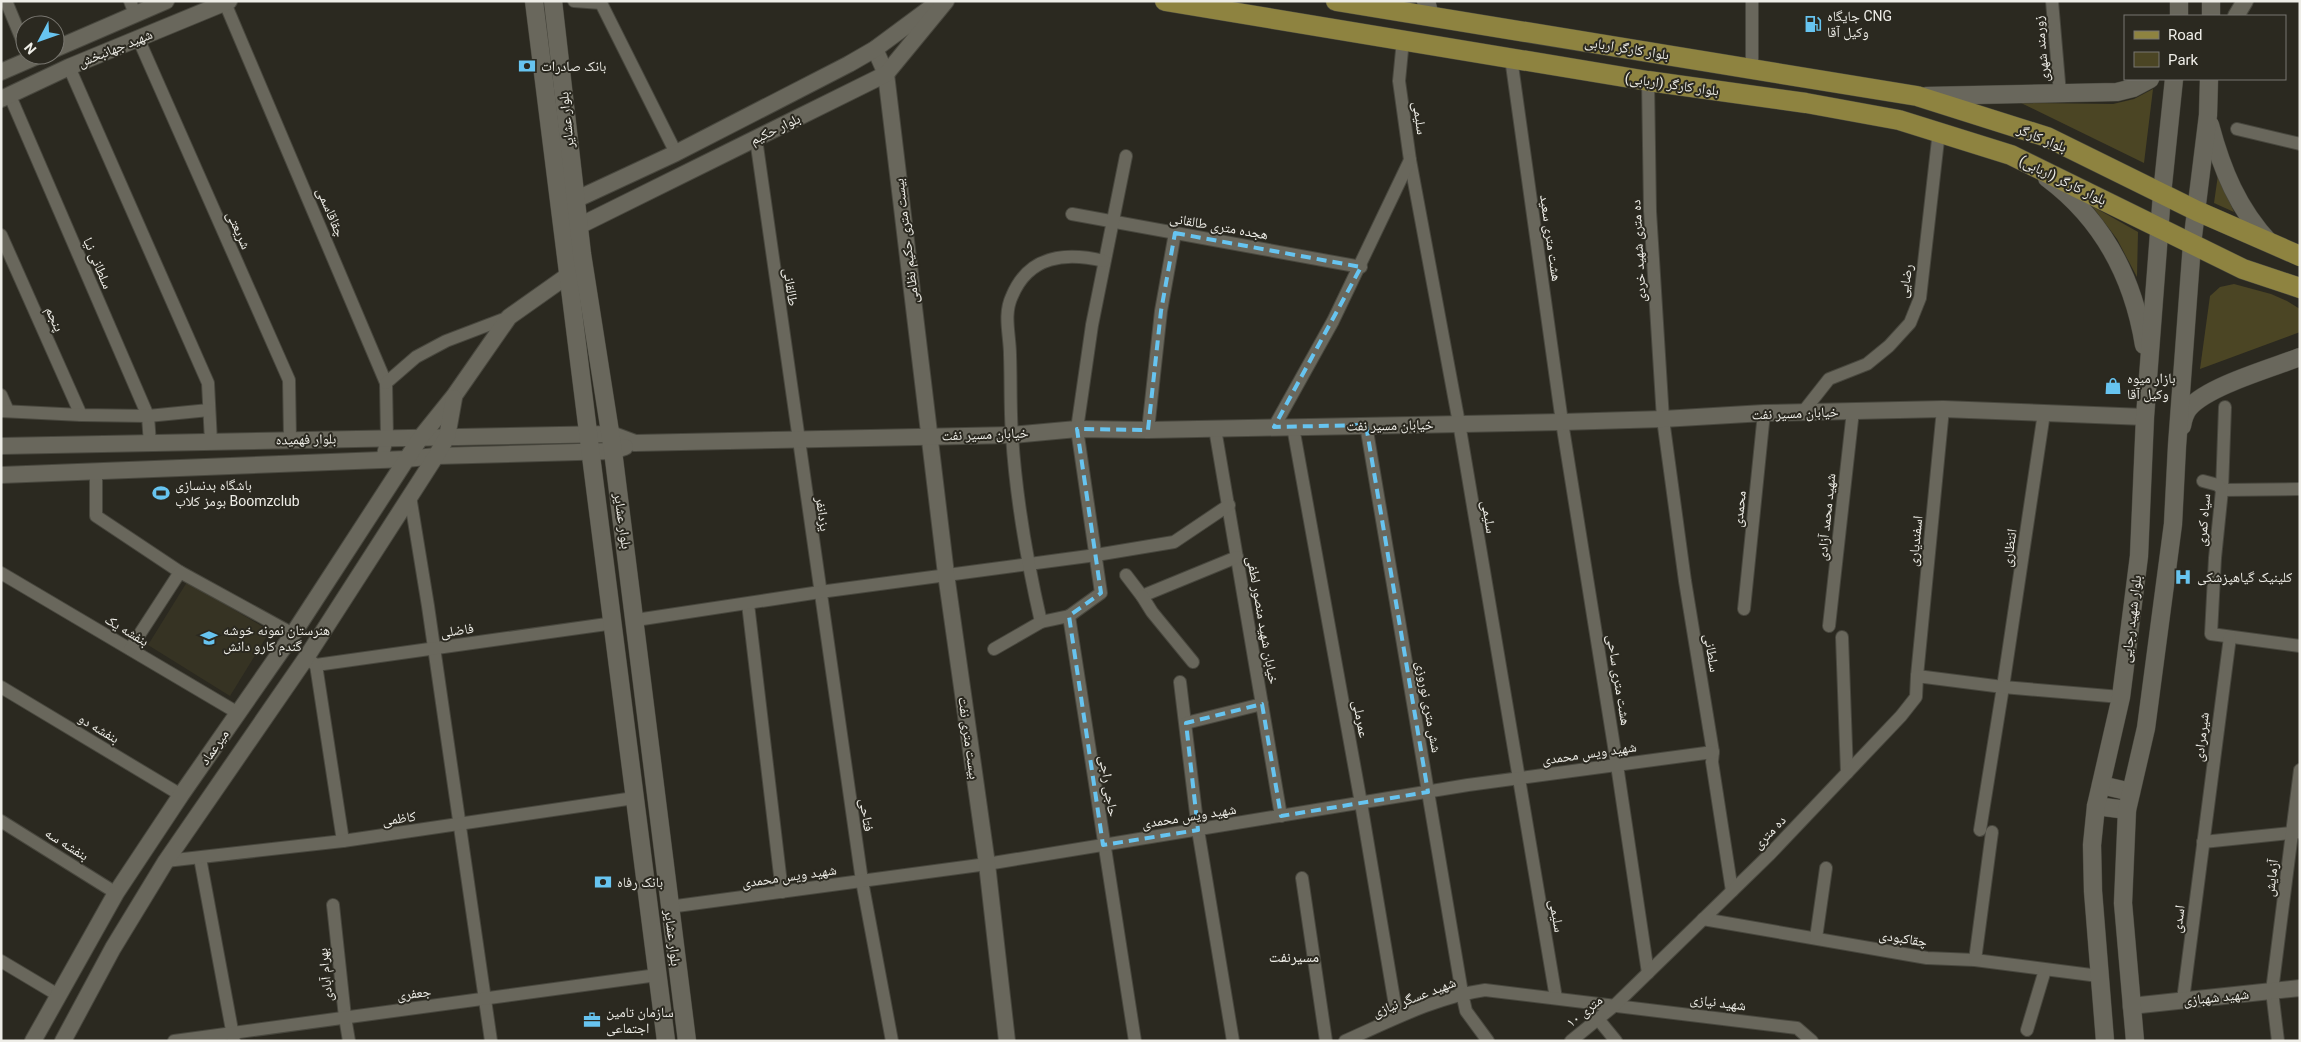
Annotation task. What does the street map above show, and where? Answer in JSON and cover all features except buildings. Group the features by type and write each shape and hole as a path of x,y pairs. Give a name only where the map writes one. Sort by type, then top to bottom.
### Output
{"main road":[{"name":"بلوار عشایر","path":"534,1 567,276 591,444 666,1041"},
{"name":"بلوار عشایر","path":"553,1 578,226 612,443 636,620 669,907 687,1041"},
{"name":"بلوار کارگر (اربابی)","path":"1165,1 1648,81 1806,103 1899,120 2011,154 2252,272 2300,288"},
{"name":"بلوار کارگر اربابی","path":"1336,1 1428,9 1917,96"},
{"path":"2178,15 2179,1"},
{"path":"2211,15 2212,1"},
{"path":"1917,96 2117,92 2133,88 2148,80"},
{"name":"بلوار شهید رجایی","path":"2105,1041 2092,864 2096,806 2121,697 2139,556 2145,417 2162,194 2174,80"},
{"path":"2134,1041 2124,903 2127,810 2146,728 2173,524 2192,244 2208,115 2209,80"},
{"name":"بلوار کارگر","path":"1917,96 2047,137 2197,211 2300,256"},
{"path":"2208,115 2219,155 2239,203 2252,223 2271,243"},
{"path":"2036,166 2047,165 2054,159 2055,149 2047,137"},
{"path":"2011,154 2064,192 2092,219 2105,238 2130,288 2141,326 2149,372"},
{"path":"2177,446 2184,418 2189,409 2198,401 2239,380 2300,357"},
{"path":"2101,786 2131,792"},
{"path":"2096,806 2127,810"}],"street":[{"path":"6,1 15,20"},
{"name":"شهید جهانبخش","path":"65,44 133,8 166,1"},
{"path":"574,1 601,3 676,153"},
{"name":"بلوار حکیم","path":"575,200 676,153 875,49 939,1"},
{"name":"بلوار حکیم","path":"578,226 886,74 946,1"},
{"path":"1752,1 1752,68"},
{"name":"زورمند شهری","path":"2052,1 2060,94"},
{"path":"2237,15 2245,1"},
{"name":"شهید جهانبخش","path":"6,97 69,67 138,38 204,6 227,2"},
{"name":"چقاقاسمی","path":"227,2 386,383 387,438 382,459"},
{"name":"شریعتی","path":"138,38 289,380 290,439"},
{"name":"سلیمی","path":"1403,40 1399,81 1410,160 1459,423 1556,998"},
{"name":"بیست متری حکیم نظامی","path":"875,49 886,74 929,436"},
{"name":"هشت متری سعید","path":"1511,58 1562,422"},
{"path":"1,72 15,64"},
{"path":"69,67 208,383 210,442"},
{"name":"ده متری شهید خردی","path":"1648,81 1650,211 1663,420"},
{"name":"سلطانی نیا","path":"6,97 148,416 150,444"},
{"path":"2238,129 2300,144"},
{"name":"رضایی","path":"1803,412 1829,379 1867,364 1889,346 1910,323 1920,298 1939,131"},
{"name":"طالقانی","path":"756,138 797,440"},
{"path":"994,649 1041,622 1069,616 1101,593 1077,429 1111,221 1126,156"},
{"path":"1274,427 1333,322 1410,160"},
{"name":"هجده متری طالقانی","path":"1072,214 1360,267"},
{"path":"1148,430 1161,311 1175,233"},
{"name":"پنجم","path":"1,235 81,415"},
{"path":"1041,622 1028,564 1012,435 1010,344 1006,317 1012,296 1026,272 1051,258 1081,255 1104,261"},
{"name":"میرعماد","path":"33,1041 116,893 181,795 293,634 421,437 454,396 509,317 567,276"},
{"path":"386,383 423,353 446,341 509,317"},
{"path":"1,395 5,411 148,416 209,410"},
{"path":"447,437 454,396"},
{"path":"2225,407 2222,490 2300,489"},
{"name":"خیابان مسیر نفت","path":"591,444 1012,435 1077,429 1215,429 1663,420 1764,413 1943,409 2145,417"},
{"name":"اسفندیاری","path":"1923,677 1943,409"},
{"name":"شهید محمد آزادی","path":"1829,626 1853,411"},
{"name":"محمدی","path":"1744,609 1764,413"},
{"name":"انتظاری","path":"1975,960 1986,831 2003,687 2044,413"},
{"name":"سلطانی","path":"1663,420 1685,581 1713,752 1712,762 1732,891"},
{"name":"هشت متری ساحی","path":"1562,422 1648,973"},
{"name":"شش متری نوروزی","path":"1366,425 1462,993 1466,1011 1488,1041"},
{"name":"عمرملی","path":"1293,427 1361,803 1397,1017"},
{"name":"خیابان شهید منصور لطفی","path":"1215,429 1281,816"},
{"name":"بیست متری نفت","path":"929,436 946,574 987,864 1007,1041"},
{"name":"بلوار فهمیده","path":"1,446 421,437 591,444"},
{"name":"میرعماد","path":"63,1041 113,948 166,862 311,661 327,624 447,437"},
{"name":"یزدانفر","path":"797,440 820,592"},
{"name":"بلوار فهمیده","path":"1,475 406,459 591,444"},
{"path":"96,472 96,516 180,572 293,634"},
{"name":"سیاه کمری","path":"2203,481 2218,485 2222,490 2215,558 2211,634 2230,637"},
{"path":"411,494 491,1041"},
{"path":"636,620 946,574 1096,555 1174,542 1229,505"},
{"path":"1142,596 1237,557"},
{"path":"130,649 180,572"},
{"name":"بنفشه یک","path":"1,573 238,713"},
{"path":"1126,575 1152,612 1193,662"},
{"name":"فتاحی","path":"820,592 862,881 892,1041"},
{"path":"748,604 782,892"},
{"path":"307,612 327,624"},
{"name":"حاجی راجی","path":"1069,616 1103,845 1135,1041"},
{"name":"فاضلی","path":"311,661 433,649 614,624"},
{"path":"1842,637 1847,773"},
{"path":"2230,637 2300,646"},
{"name":"شیرمرادی","path":"2203,842 2230,637"},
{"path":"311,661 343,841"},
{"path":"1923,677 2003,687 2121,697"},
{"name":"ده متری","path":"1615,1006 1732,891 1847,773 1916,697 1923,677"},
{"path":"1180,682 1198,830 1233,1041"},
{"name":"بنفشه دو","path":"1,687 181,795"},
{"path":"1186,723 1262,704"},
{"name":"شهید ویس محمدی","path":"669,907 987,864 1518,778 1713,752"},
{"name":"آزمایش","path":"2272,991 2296,833 2300,770"},
{"name":"کاظمی","path":"166,862 343,841 634,798"},
{"name":"بنفشه سه","path":"1,821 116,893"},
{"path":"2203,842 2296,833"},
{"name":"اسدی","path":"2183,1000 2203,842"},
{"path":"200,858 234,1036"},
{"path":"1816,938 1826,868"},
{"path":"1302,878 1326,1041"},
{"name":"بهرام آبادی","path":"332,905 349,1041"},
{"name":"چقاکبودی","path":"1703,919 1927,958 1975,960 2099,976"},
{"path":"1,961 58,995"},
{"path":"2028,1030 2045,970"},
{"name":"جعفری","path":"174,1041 234,1036 345,1017 657,975"},
{"name":"شهید شهبازی","path":"2131,1006 2300,988"},
{"name":"شهید عسگر نیازی","path":"1345,1041 1363,1037 1397,1017 1462,993 1485,990 1615,1006"},
{"path":"2272,991 2278,1041"},
{"name":"۱۰ متری","path":"1571,1041 1615,1006"},
{"name":"شهید نیازی","path":"1615,1006 1797,1028 1812,1041"},
{"path":"1598,1019 1616,1041"}],"highlighted area":[{"path":"1175,233 1361,267 1274,427 1366,425 1428,792 1281,816 1262,704 1186,723 1198,830 1103,845 1069,616 1101,593 1077,429 1148,430 1161,311"}],"shaded area":[{"name":"هنرستان نمونه خوشه گندم کارو دانش","path":"187,582 270,631 230,696 148,645"}],"green space":[{"path":"2153,89 2144,163 2021,103 2113,104 2134,99"},
{"path":"2218,175 2234,212 2214,203"},
{"path":"2092,206 2138,232 2137,277 2117,239"},
{"path":"2234,284 2271,294 2300,309 2300,332 2200,369 2210,296 2220,287"}],"place":[{"name":"جایگاه CNG وکیل آقا","path":"1813,24"},
{"name":"بانک صادرات","path":"527,66"},
{"name":"بازار میوه وکیل آقا","path":"2113,386"},
{"name":"باشگاه بدنسازی بومز کلاب Boomzclub","path":"161,493"},
{"name":"کلینیک گیاهپزشکی","path":"2183,577"},
{"name":"هنرستان نمونه خوشه گندم کارو دانش","path":"209,638"},
{"name":"بانک رفاه","path":"603,882"},
{"name":"سازمان تامین اجتماعی","path":"592,1020"}],"district":[{"name":"مسیرنفت","path":"1294,957"}]}
